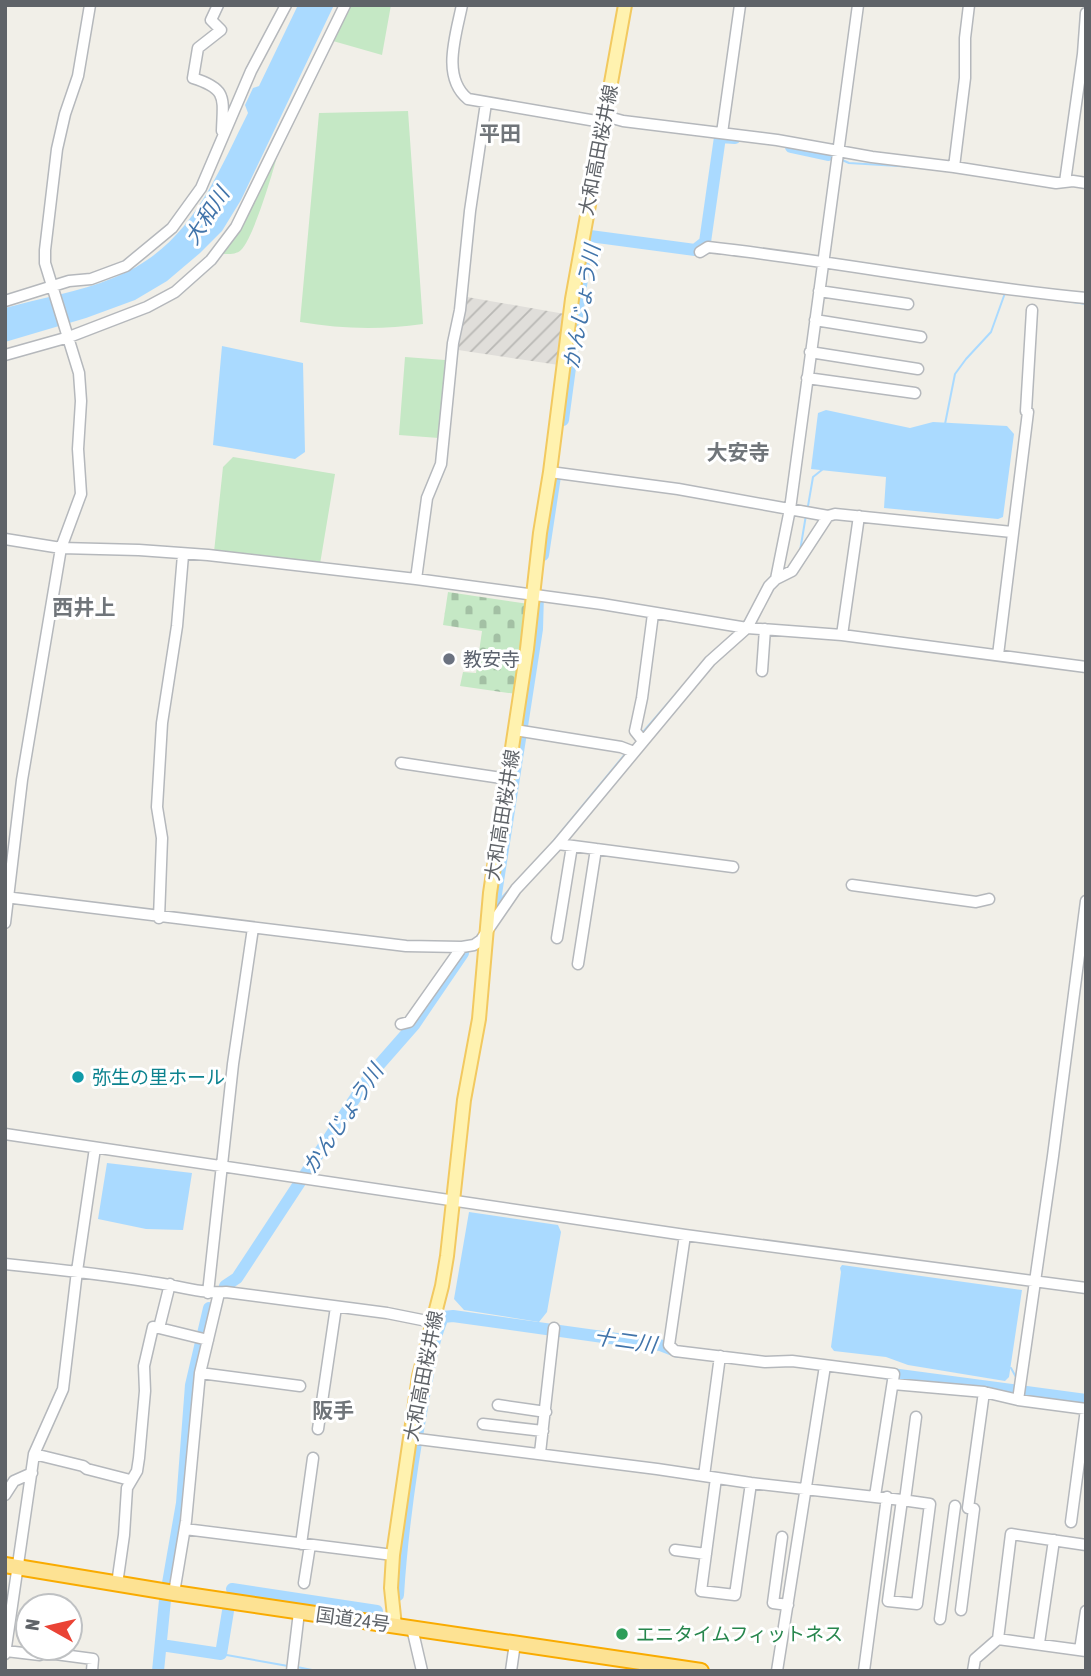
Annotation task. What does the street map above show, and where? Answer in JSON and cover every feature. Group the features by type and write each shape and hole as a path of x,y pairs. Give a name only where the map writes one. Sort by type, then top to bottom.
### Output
{"highway":[{"name":"国道24号","path":"12,1566 174,1593 514,1643 635,1666 701,1671"}],"main road":[{"name":"大和高田桜井線","path":"395,1626 391,1588 393,1555 419,1377 442,1286 464,1100 479,1019 490,892 508,779 519,731 553,473 572,299 625,5"}],"street":[{"path":"5,923 22,780 61,548 81,494 78,449 81,401 79,373 45,263 57,149 78,76 90,5"},
{"path":"218,5 211,20 221,30 198,48 193,78 213,85 222,96 222,140"},
{"path":"5,301 107,274 126,266 172,228 192,203 215,158 251,71 286,5"},
{"path":"5,355 147,307 175,292 196,274 236,227 345,5"},
{"path":"462,5 452,63 455,86 468,99 596,121 604,117 777,139 837,151 1056,183 1086,183"},
{"path":"722,133 740,5"},
{"path":"776,579 790,509 859,5"},
{"path":"954,167 965,78 965,38 969,5"},
{"path":"1065,182 1086,13"},
{"path":"416,579 426,498 441,464 453,342 460,310 470,211 486,103"},
{"path":"700,252 708,247 1086,298"},
{"path":"819,291 908,304"},
{"path":"998,655 1028,412 1032,310"},
{"path":"815,320 921,337"},
{"path":"810,352 918,369"},
{"path":"807,378 915,393"},
{"path":"553,473 678,489 828,516"},
{"path":"7,898 406,946 474,945 481,940 516,889 558,844 710,661 747,628 769,586 792,570 828,516 835,513 1012,532"},
{"path":"842,635 859,516"},
{"path":"5,539 61,548 139,550 223,557 416,579 747,628 842,635 1086,667"},
{"path":"159,918 162,838 157,807 162,723 177,626 183,555"},
{"path":"643,741 635,731 653,614"},
{"path":"762,671 765,629"},
{"path":"519,731 621,747 634,752"},
{"path":"401,763 508,779"},
{"path":"558,844 733,867"},
{"path":"557,937 572,846"},
{"path":"578,964 596,849"},
{"path":"852,885 976,902 989,899"},
{"path":"1018,1400 1086,901"},
{"path":"174,1593 185,1529 204,1339 214,1293 221,1167 253,928"},
{"path":"401,1024 409,1022 462,947"},
{"path":"5,1134 452,1202 1086,1288"},
{"path":"92,1671 93,1659 40,1651 40,1655 6,1648 12,1566 34,1454 64,1390 77,1271 95,1147"},
{"path":"685,1235 670,1345 676,1351 765,1362 792,1361 894,1374 875,1496"},
{"path":"5,1264 77,1271 214,1293 387,1313 432,1322"},
{"path":"159,1328 170,1284"},
{"path":"318,1429 336,1307"},
{"path":"117,1584 127,1488 137,1471 142,1436 144,1366 153,1327 204,1339"},
{"path":"540,1453 554,1328"},
{"path":"704,1476 720,1356"},
{"path":"778,1671 825,1366"},
{"path":"200,1373 300,1386"},
{"path":"893,1384 984,1392 1018,1400 1086,1409 1071,1522"},
{"path":"961,1610 984,1392"},
{"path":"498,1405 546,1412"},
{"path":"410,1438 806,1490 887,1497 904,1500 930,1504 917,1604 888,1601 904,1500 916,1417"},
{"path":"483,1424 543,1432"},
{"path":"34,1454 130,1480"},
{"path":"304,1583 313,1458"},
{"path":"5,1493 14,1480 32,1473"},
{"path":"716,1478 701,1591 735,1595 751,1483"},
{"path":"864,1671 887,1497"},
{"path":"940,1619 955,1506"},
{"path":"185,1529 393,1555"},
{"path":"973,1671 975,1658 998,1639 1011,1534 1086,1545"},
{"path":"782,1537 773,1603 788,1605"},
{"path":"1039,1643 1054,1540"},
{"path":"675,1550 706,1555"},
{"path":"998,1639 1083,1650 1086,1611"},
{"path":"292,1671 299,1612"},
{"path":"412,1628 422,1671"},
{"path":"511,1671 514,1643"}],"shaded area":[{"path":"467,297 565,314 559,365 458,350"}],"green space":[{"path":"349,5 391,5 382,55 333,41"},
{"path":"408,111 423,324 361,328 300,322 319,113"},
{"path":"278,153 262,205 246,243 237,253 220,254 236,234"},
{"path":"405,357 445,360 439,438 399,435"},
{"path":"233,457 335,474 320,564 214,552 223,467"},
{"path":"448,592 529,604 516,694 460,686 463,672 476,673 482,631 443,625"}],"water":[{"name":"大和川","path":"298,5 334,5 241,200 222,231 167,281 135,300 5,342 5,308 113,278 139,265 180,231 196,210 223,163 248,113 245,105 253,88 259,86"},
{"path":"222,346 303,363 305,452 295,459 213,445"},
{"path":"826,410 910,428 933,422 1007,426 1014,434 1003,517 998,519 884,508 886,477 811,469 818,413"},
{"path":"107,1163 192,1173 183,1230 146,1229 98,1219"},
{"path":"469,1212 558,1225 561,1232 547,1312 539,1322 464,1310 454,1299"},
{"path":"842,1265 1022,1290 1009,1377 1005,1381 908,1365 886,1357 834,1351 831,1347"}],"waterway":[{"name":"かんじょう川","path":"563,420 590,236 695,250 705,242 720,137 735,138"},
{"name":"かんじょう川","path":"791,147 828,155"},
{"name":"かんじょう川","path":"828,155 835,157"},
{"name":"かんじょう川","path":"840,159 849,163 914,167"},
{"path":"945,424 955,374 991,332 1005,293"},
{"path":"1073,302 1086,304"},
{"path":"808,506 813,477 823,469"},
{"name":"かんじょう川","path":"543,555 555,476"},
{"path":"800,551 806,515"},
{"name":"かんじょう川","path":"494,907 537,629 538,594"},
{"path":"643,732 683,686"},
{"path":"552,843 626,753"},
{"path":"496,904 544,852"},
{"name":"かんじょう川","path":"225,1286 237,1278 371,1074 414,1025 463,953"},
{"name":"かんじょう川","path":"168,1583 182,1503 191,1385 209,1308"},
{"name":"十二川","path":"398,1595 415,1446 431,1356 443,1317 453,1316 660,1345 678,1352"},
{"path":"1011,1368 1017,1379"},
{"name":"十二川","path":"884,1373 1086,1400"},
{"name":"十二川","path":"232,1589 377,1611"},
{"name":"かんじょう川","path":"158,1671 165,1600"},
{"name":"十二川","path":"161,1645 221,1654 228,1611"},
{"path":"221,1654 288,1666"},
{"path":"297,1667 317,1671"}],"place":[{"name":"教安寺","path":"449,659"},
{"name":"弥生の里ホール","path":"78,1077"},
{"name":"エニタイムフィットネス","path":"622,1634"}],"district":[{"name":"平田","path":"500,134"},
{"name":"大安寺","path":"738,453"},
{"name":"西井上","path":"84,608"},
{"name":"阪手","path":"333,1411"}]}
